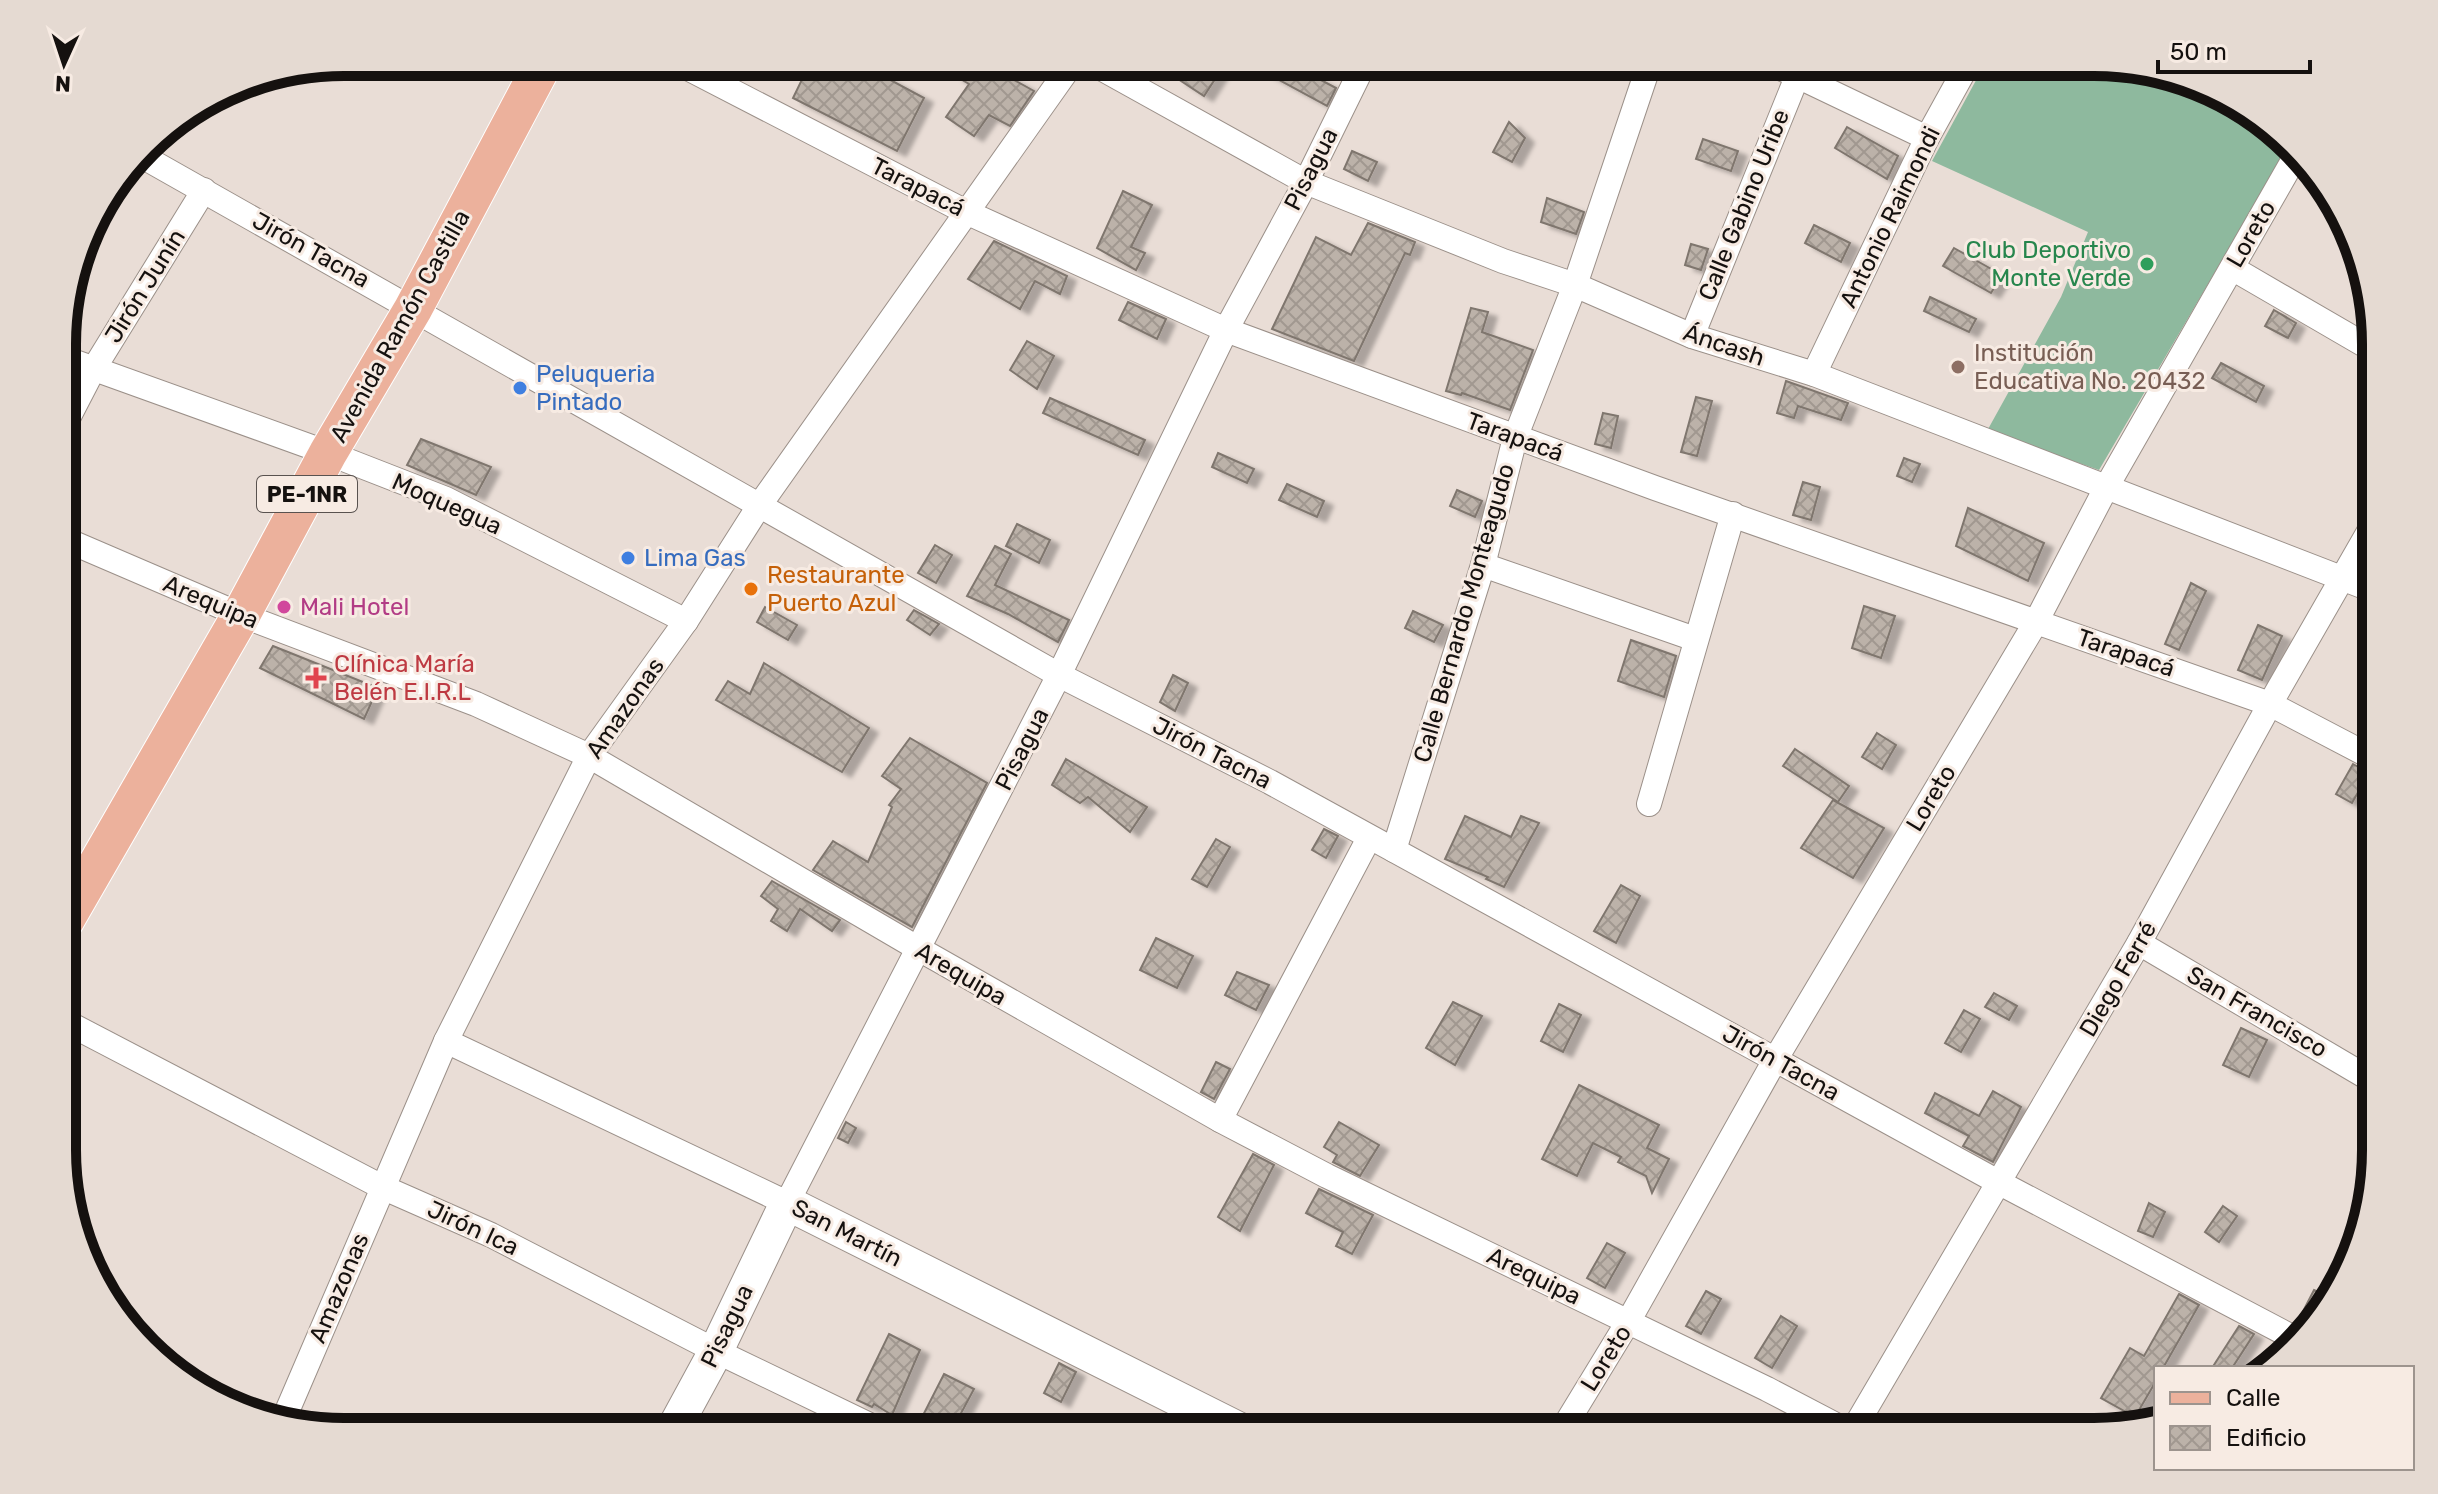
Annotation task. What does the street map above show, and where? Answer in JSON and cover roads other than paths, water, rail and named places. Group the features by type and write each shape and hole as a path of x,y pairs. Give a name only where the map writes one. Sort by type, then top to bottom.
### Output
{"main road":[{"name":"Avenida Ramón Castilla","path":"403,303 507,77"},
{"name":"Avenida Ramón Castilla","path":"76,900 318,449 535,77"},
{"name":"Avenida Ramón Castilla","path":"76,864 232,611"}],"street":[{"name":"Pisagua","path":"680,1418 1059,675 1226,330 1306,182 1358,76"},
{"name":"Calle Bernardo Monteagudo","path":"1394,850 1483,565 1515,438 1575,285 1645,76"},
{"name":"Calle Gabino Uribe","path":"1692,336 1797,76"},
{"path":"1813,76 1927,138"},
{"name":"Antonio Raimondi","path":"1814,374 1927,138 1961,76"},
{"name":"Tarapacá","path":"705,77 966,212 1226,330 1515,438 2270,704 2361,752"},
{"name":"Amazonas","path":"287,1411 446,1041 589,756 686,621 759,506 1063,77"},
{"name":"Áncash","path":"1116,77 1306,182 1503,261 1575,285 1692,336 1814,374 2361,586"},
{"name":"Jirón Tacna","path":"150,160 1059,675 1270,782 1998,1182 2287,1334"},
{"name":"Loreto","path":"1570,1417 1628,1322 1775,1060 2036,622 2107,486 2291,164"},
{"name":"Jirón Junín","path":"76,403 204,190"},
{"path":"2232,268 2361,343"},
{"name":"Moquegua","path":"76,363 318,449 446,499 686,621"},
{"path":"1649,804 1733,514"},
{"name":"Arequipa","path":"76,544 232,611 476,704 589,756 1220,1120 1327,1176 1820,1417"},
{"name":"Diego Ferré","path":"1859,1417 2139,943 2270,704 2361,547"},
{"path":"1483,565 1695,639"},
{"path":"1220,1120 1369,838"},
{"name":"San Francisco","path":"2139,943 2361,1074"},
{"name":"Jirón Ica","path":"76,1027 382,1187 491,1235 716,1351 854,1418"},
{"name":"San Martín","path":"446,1041 787,1203 1215,1418"}],"place":[{"name":"Club Deportivo Monte Verde","path":"2147,264"},
{"name":"Institución Educativa No. 20432","path":"1958,367"},
{"name":"Peluqueria Pintado","path":"520,388"},
{"name":"Lima Gas","path":"628,558"},
{"name":"Restaurante Puerto Azul","path":"751,589"},
{"name":"Mali Hotel","path":"284,607"},
{"name":"Clínica María Belén E.I.R.L","path":"316,678"}]}
